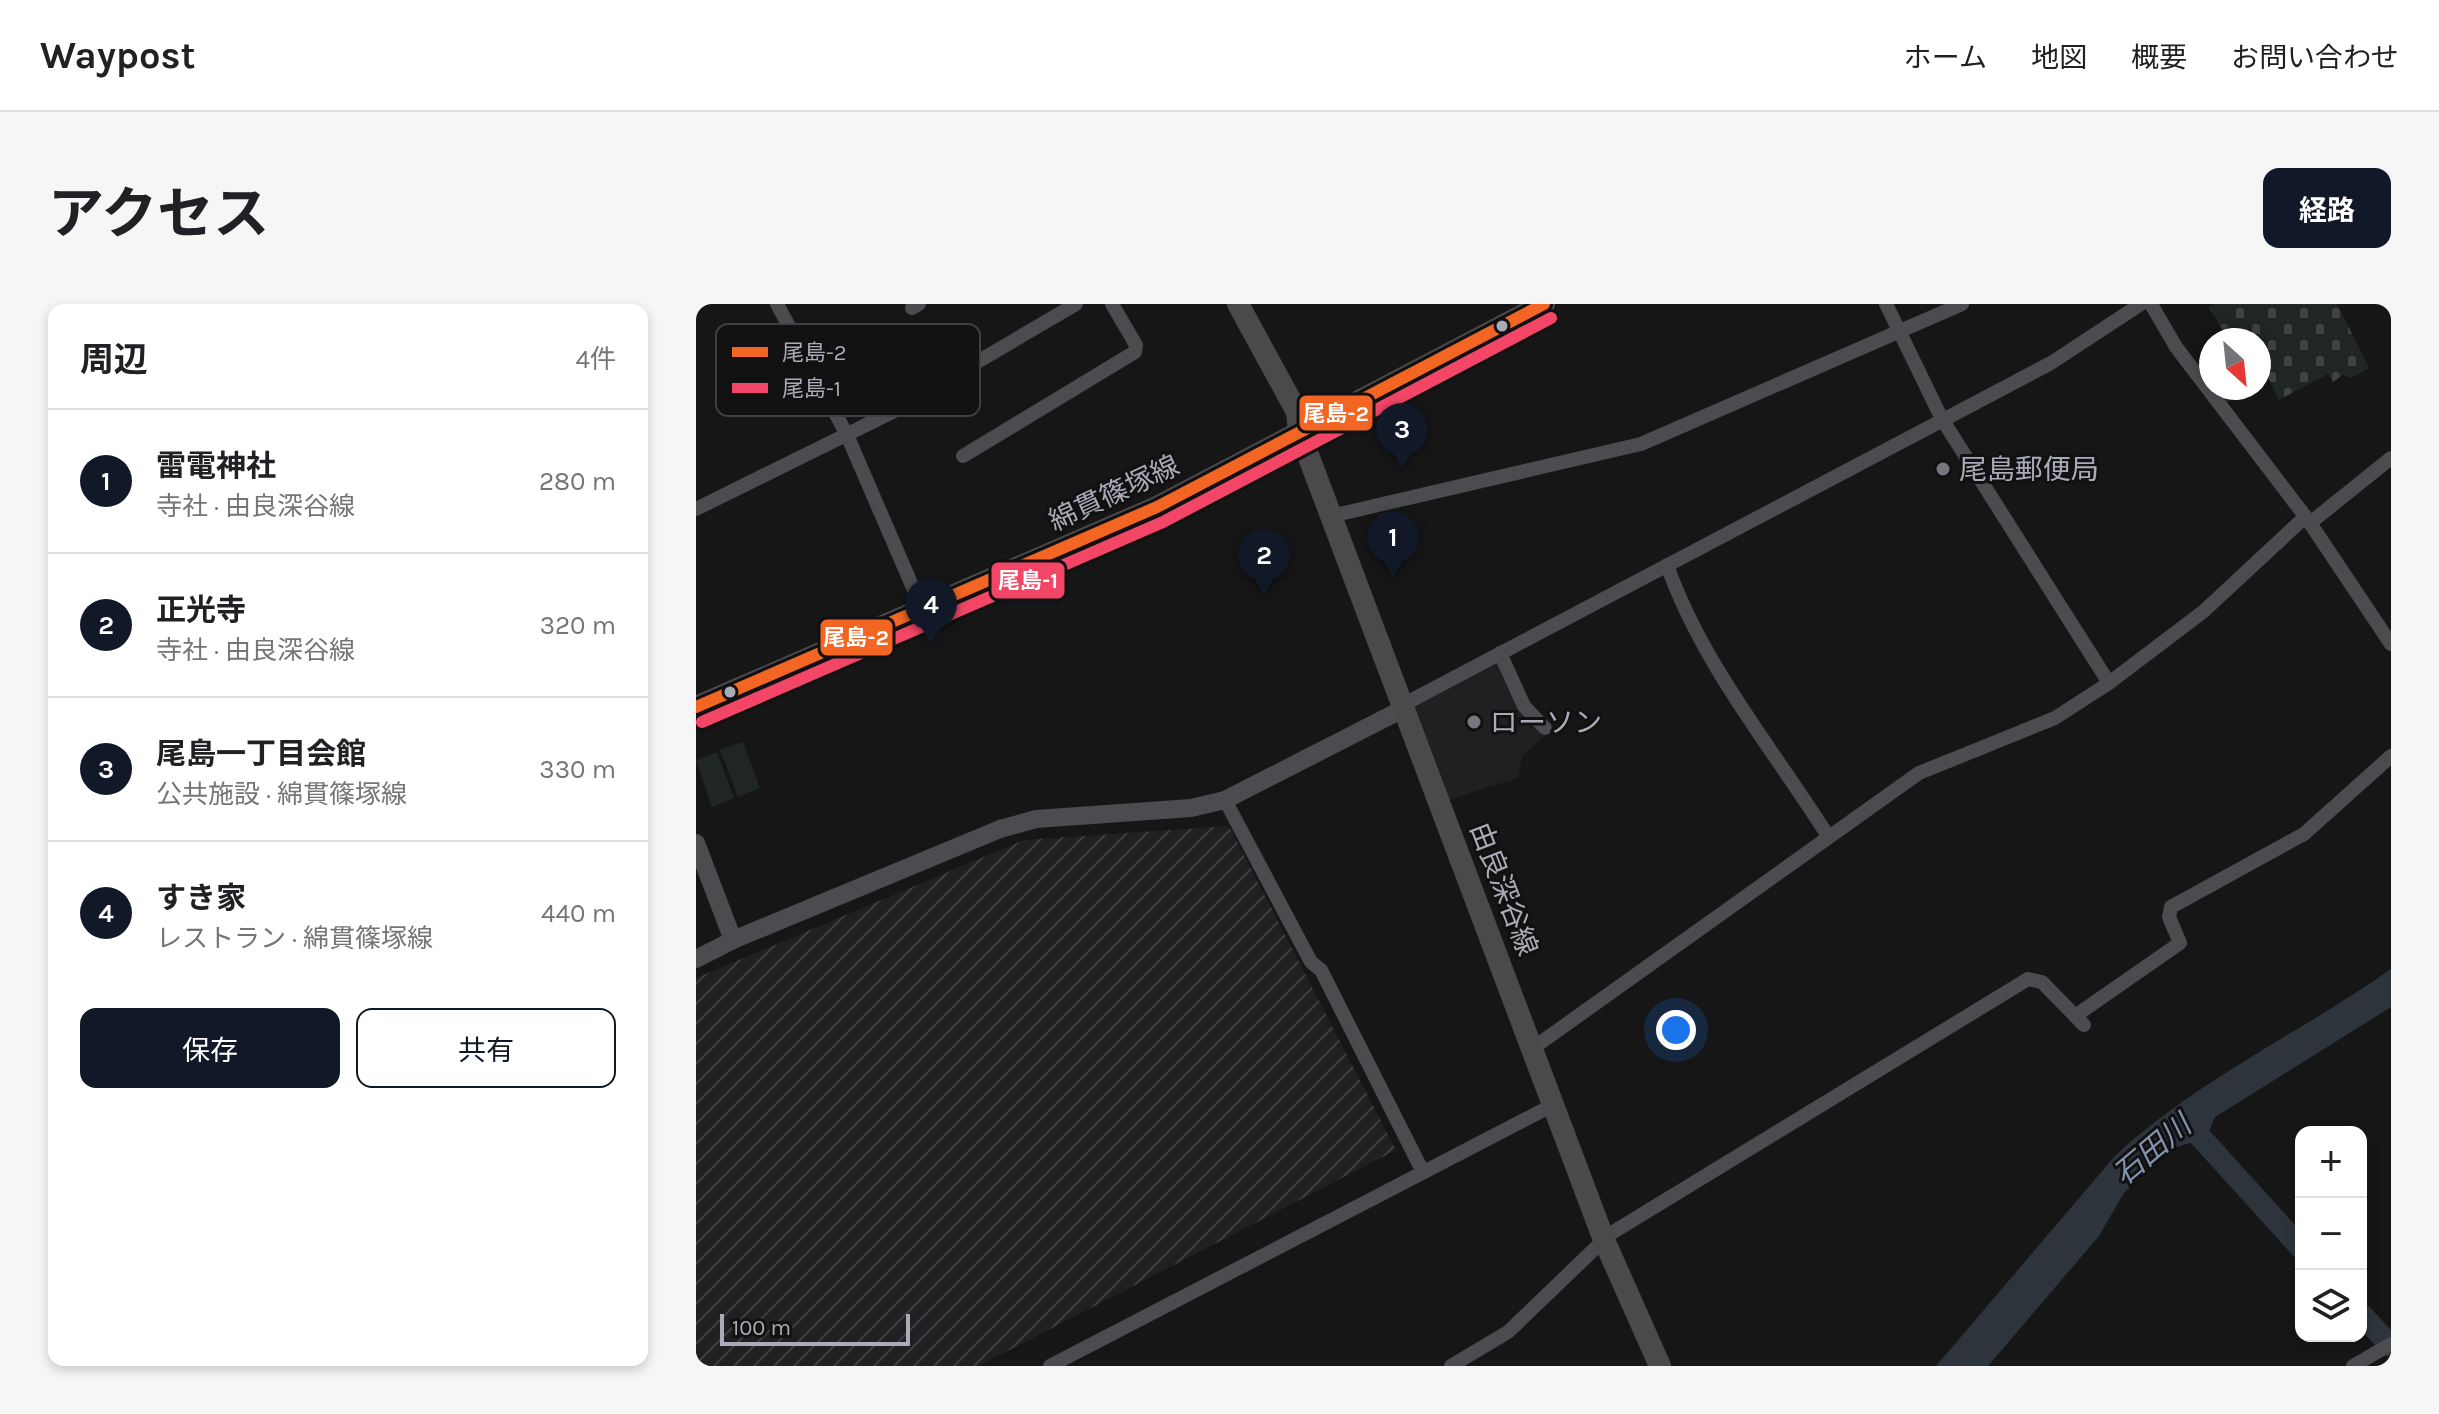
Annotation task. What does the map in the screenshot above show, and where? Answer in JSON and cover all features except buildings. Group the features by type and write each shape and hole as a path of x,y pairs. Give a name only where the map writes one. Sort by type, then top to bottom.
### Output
{"main road":[{"name":"由良深谷線","path":"1238,304 1297,412 1299,431 1604,1240 1660,1366"},
{"name":"綿貫篠塚線","path":"696,707 1157,507 1544,304"}],"street":[{"path":"777,304 788,324"},
{"path":"980,360 1076,304"},
{"path":"963,456 1135,352 1136,345 1112,304"},
{"path":"1886,304 1942,419 2109,683"},
{"path":"1331,516 1641,444 1962,304"},
{"path":"696,959 733,940 1000,829 1036,819 1191,808 1225,800 1403,709 1410,701 2074,351 2141,304"},
{"path":"2151,304 2176,347 2308,520 2391,644"},
{"path":"837,416 923,611"},
{"path":"696,509 884,416"},
{"path":"1533,1048 1919,773 2055,718 2109,683 2204,611 2308,520 2391,458"},
{"path":"1667,565 1683,608 1716,670 1828,836"},
{"path":"1500,653 1524,706 1545,728"},
{"path":"1451,1366 1508,1332 1604,1240 2028,979 2042,982 2080,1020 2180,943 2169,917 2171,907 2304,834 2391,756"},
{"path":"1225,800 1311,962 1321,970 1423,1172"},
{"path":"696,843 733,940"},
{"path":"1050,1366 1553,1105"},
{"path":"2353,1366 2388,1346"}],"shaded area":[{"name":"ローソン","path":"1498,660 1522,711 1545,735 1522,756 1518,778 1445,801 1413,707"},
{"path":"1229,826 1396,1150 979,1366 696,1366 696,978 1024,840"}],"green space":[{"path":"2215,304 2337,304 2369,368 2351,378 2343,375 2333,382 2328,374 2279,400 2271,384 2271,328 2221,328 2209,307"},
{"path":"743,742 760,788 738,797 720,750"},
{"path":"717,752 734,798 712,807 696,760"}],"water":[{"name":"石田川","path":"2391,969 2391,1007 2215,1117 2209,1131 2193,1142 2167,1150 2124,1193 2099,1236 1988,1366 1936,1366 2115,1156 2214,1080"}],"waterway":[{"name":"石田川","path":"2185,1120 2295,1241"},
{"path":"2367,1320 2391,1346"}],"transit line":[{"name":"尾島-2","path":"696,707 1157,507 1544,304"},
{"name":"尾島-1","path":"702,722 1163,522 1551,318"}],"place":[{"name":"尾島一丁目会館","path":"1402,469"},
{"name":"尾島郵便局","path":"1943,469"},
{"name":"雷電神社","path":"1393,577"},
{"name":"正光寺","path":"1264,595"},
{"name":"すき家","path":"931,644"},
{"name":"ローソン","path":"1474,722"}]}
